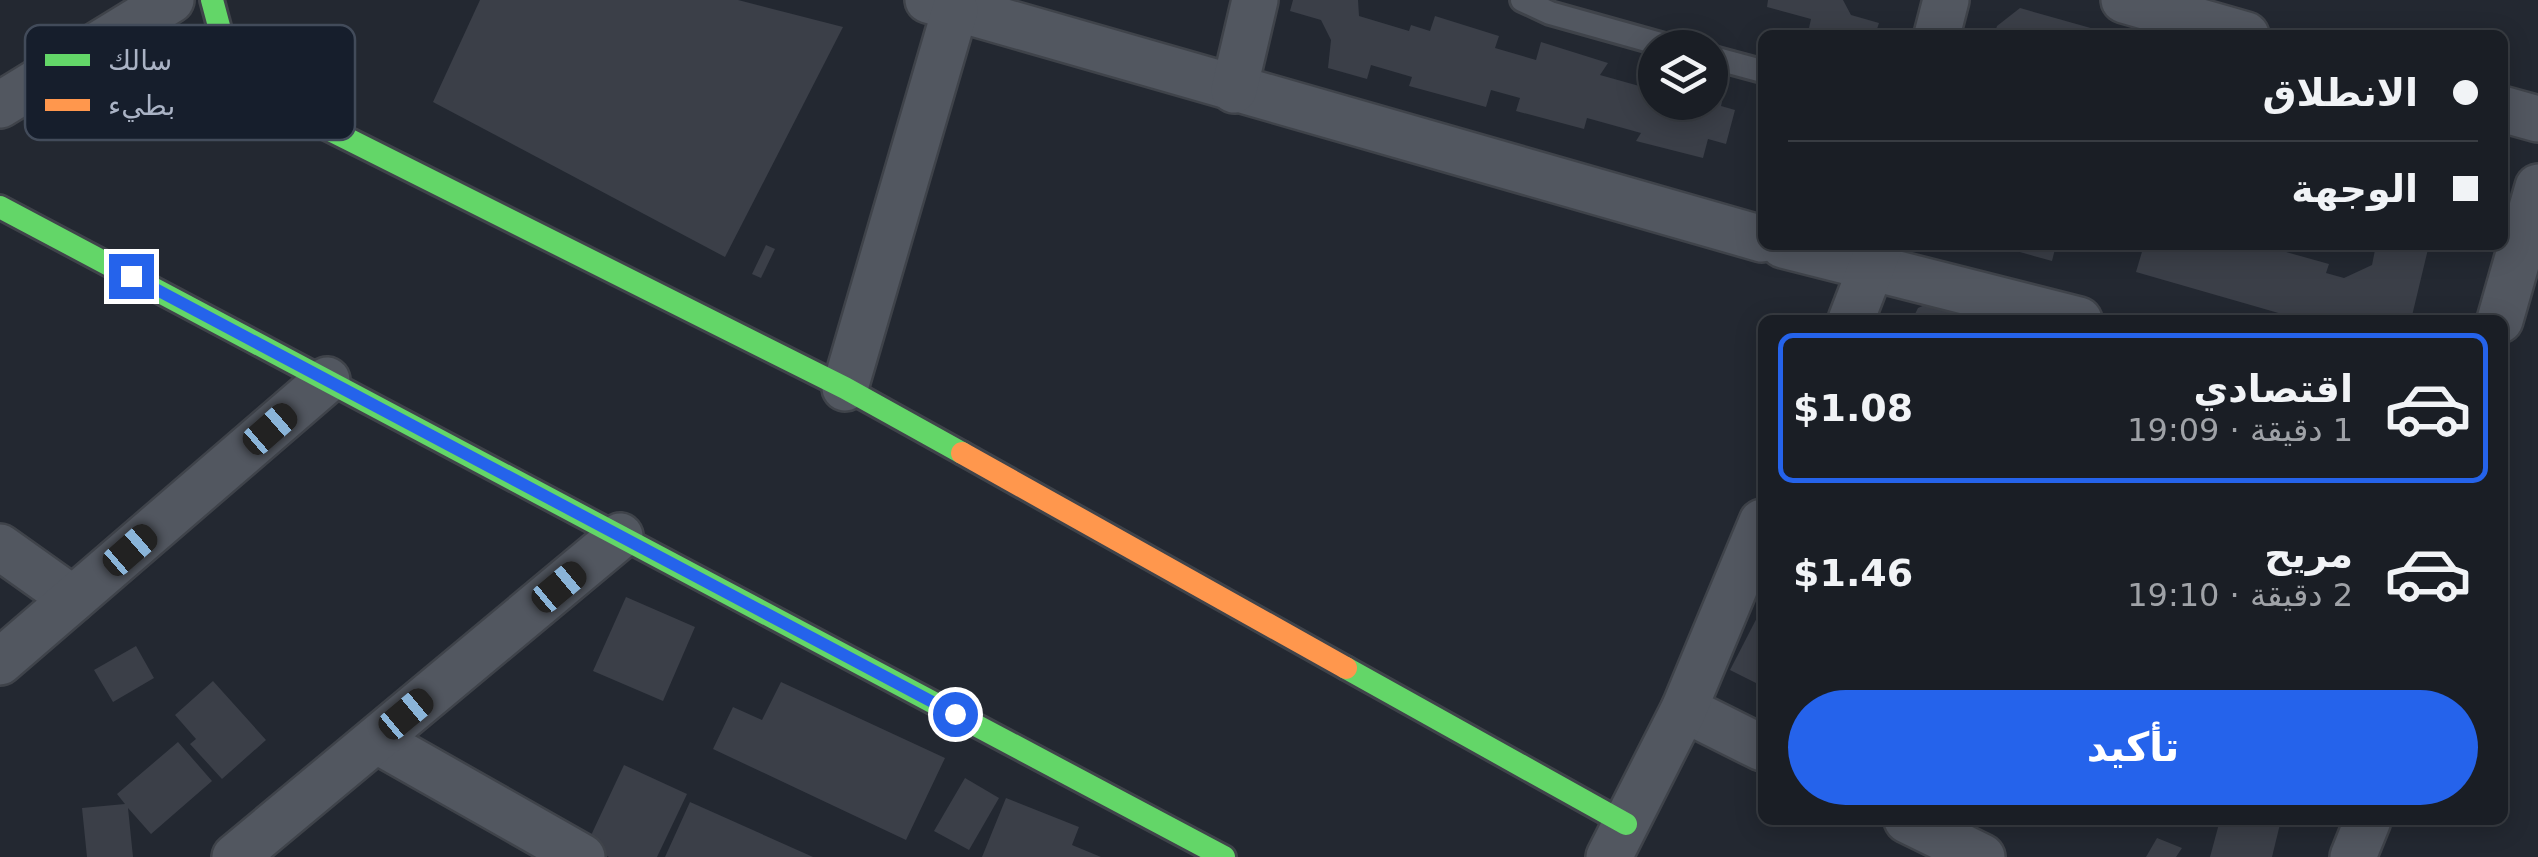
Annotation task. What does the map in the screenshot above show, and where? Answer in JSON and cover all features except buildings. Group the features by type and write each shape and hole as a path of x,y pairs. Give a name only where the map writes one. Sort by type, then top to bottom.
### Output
{"street":[{"path":"130,25 171,0"},
{"path":"212,0 219,25"},
{"path":"1234,90 1256,0"},
{"path":"1937,30 1946,0"},
{"path":"2124,0 2229,30"},
{"path":"845,388 942,5 1758,238"},
{"path":"0,105 25,90"},
{"path":"2508,111 2538,119"},
{"path":"350,140 845,388 1618,841 1684,709 1758,542"},
{"path":"2501,315 2538,187"},
{"path":"0,207 1224,857"},
{"path":"1819,250 1877,258 2063,315"},
{"path":"1853,315 1877,258"},
{"path":"0,662 327,380"},
{"path":"234,857 620,536"},
{"path":"0,547 73,599"},
{"path":"1684,709 1758,746"},
{"path":"376,740 582,857"},
{"path":"1917,825 1982,857"},
{"path":"2354,857 2366,825"}],"lane":[{"path":"1522,0 1550,14 1638,38"},
{"path":"1728,62 1758,70"}],"traffic: fast":[{"path":"212,0 219,25"},
{"path":"350,140 845,388 962,453"},
{"path":"0,207 1224,857"},
{"path":"1346,668 1626,824"}],"traffic: slow":[{"path":"962,453 1346,668"}],"route":[{"path":"131,276 955,714"}]}
